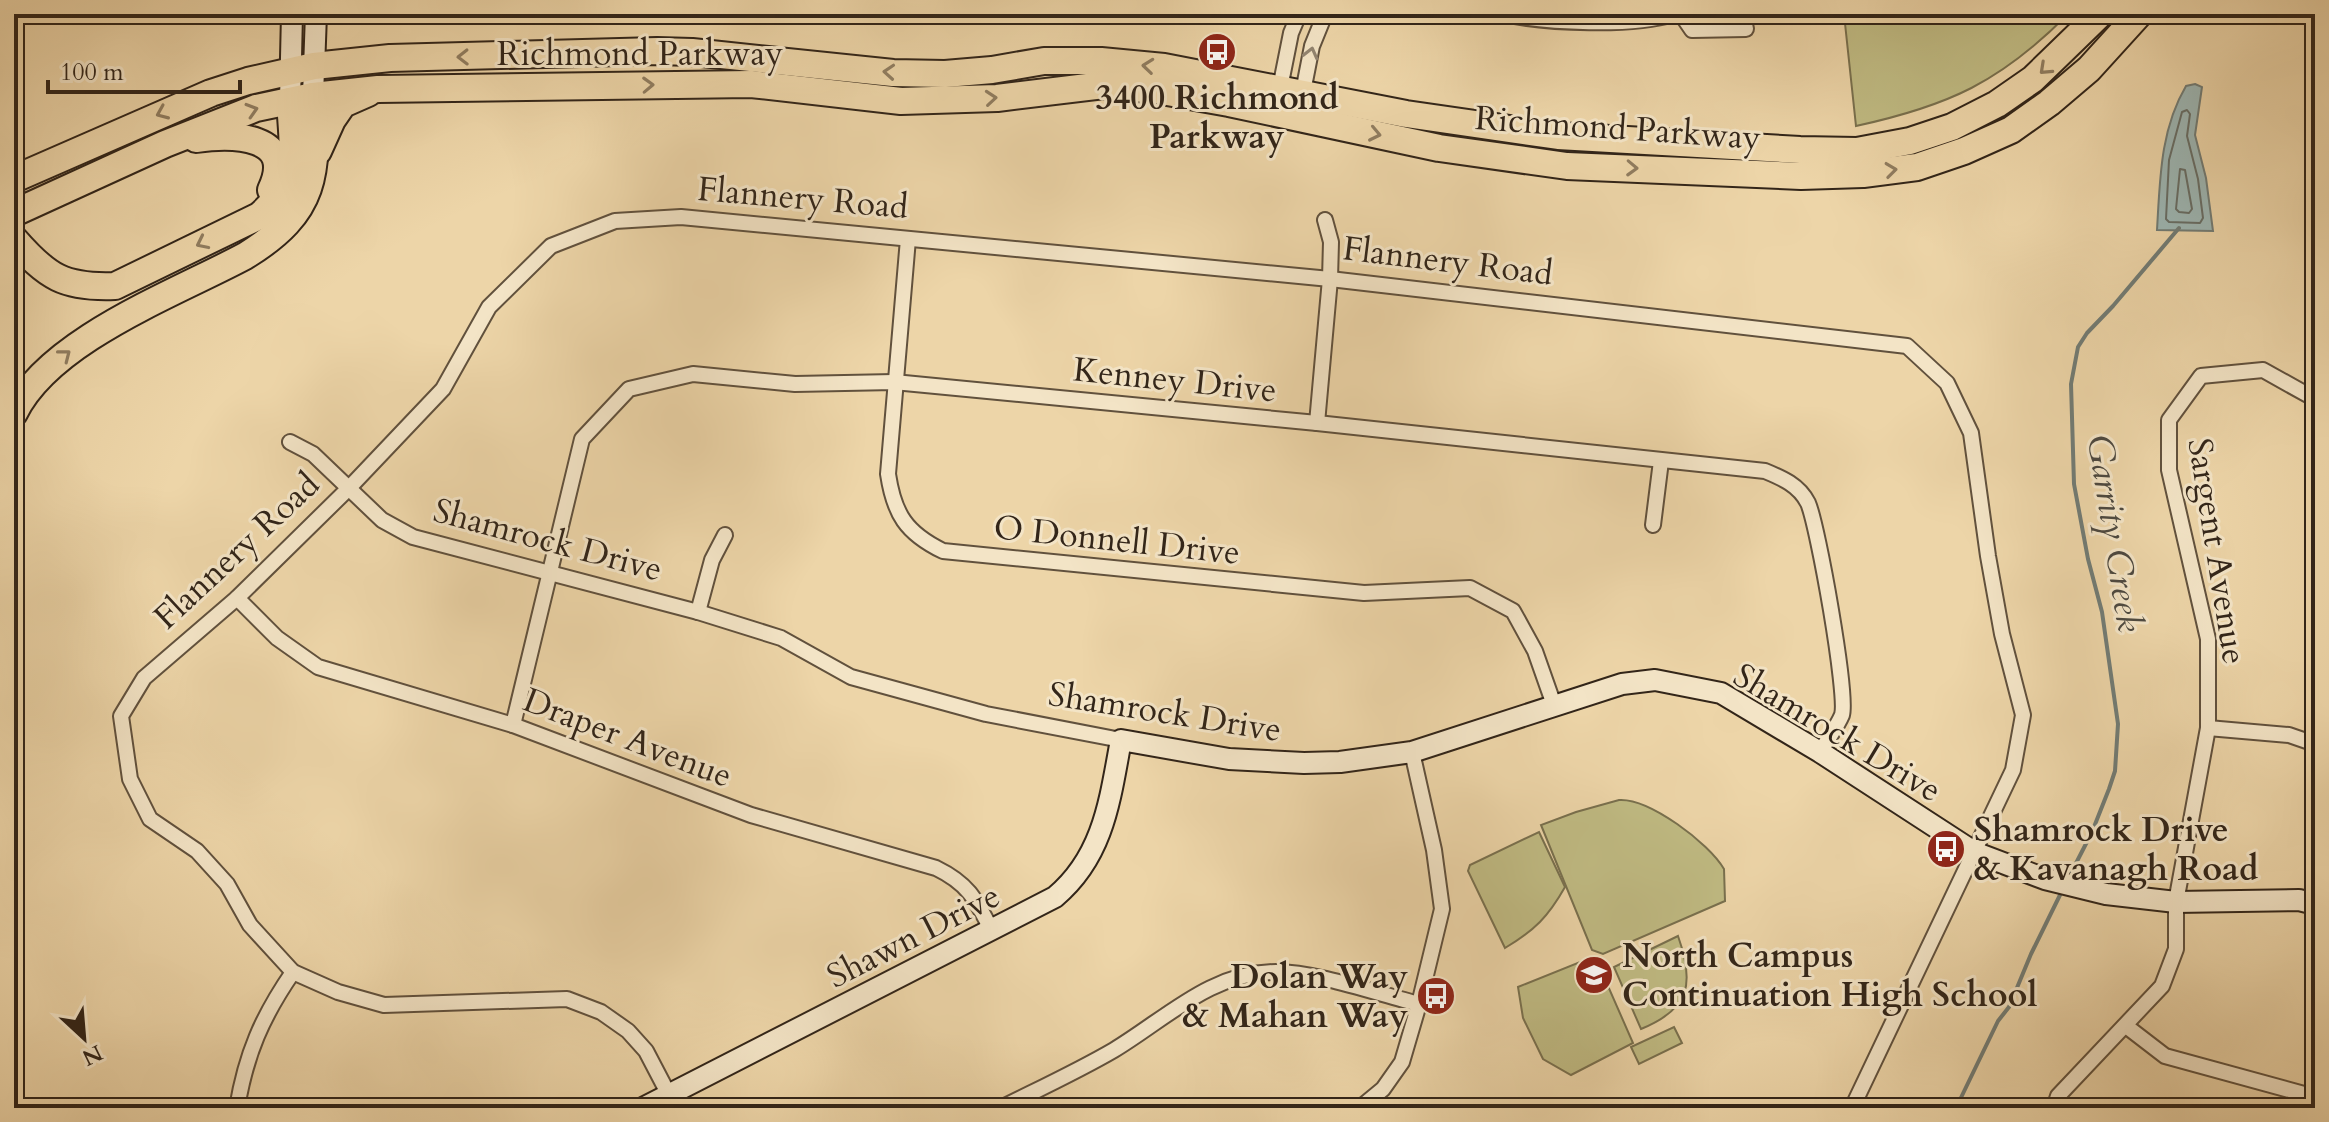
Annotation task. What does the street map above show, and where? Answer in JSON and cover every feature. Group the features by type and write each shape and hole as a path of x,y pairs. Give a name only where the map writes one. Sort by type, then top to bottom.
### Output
{"highway":[{"name":"Richmond Parkway","path":"14,213 165,144 256,108 302,98 378,89 751,84 843,96 917,101 997,98 1104,85 1406,114 1558,136 1857,151 1910,141 1952,127 1997,104 2033,79 2100,14"},
{"name":"Richmond Parkway","path":"14,179 211,93 301,68 390,58 657,51 919,73 992,70 1044,61 1101,61 1164,67 1439,148 1567,166 1801,176 1890,171 1917,167 2011,130 2089,69 2139,14"},
{"path":"14,413 20,399 38,378 88,337 270,241 305,199 316,154 343,104 378,89"},
{"path":"302,98 316,154"},
{"path":"14,239 46,273 93,287 115,286 259,216 277,201 287,184 302,98"},
{"path":"165,144 222,135 251,138 267,145 276,160 276,179 269,194 243,223"}],"street":[{"path":"292,14 301,68 302,98"},
{"path":"301,68 316,14"},
{"path":"1289,103 1291,33 1299,14"},
{"path":"1289,103 1325,14"},
{"path":"1504,14 1532,20 1652,21 1673,14"},
{"path":"1681,14 1692,30 1746,29 1743,14"},
{"name":"Flannery Road","path":"673,1101 646,1051 628,1031 601,1012 567,999 384,1005 338,992 293,972 250,925 227,884 197,851 150,819 130,779 121,716 144,678 237,598 349,488 443,389 489,307 551,246 615,221 681,217 1330,279 1907,346 1947,383 1971,433 2002,634 2023,715 2013,770 1852,1108"},
{"path":"1317,423 1330,279 1331,242 1325,220"},
{"name":"O Donnell Drive","path":"908,239 888,474 892,497 902,520 922,541 943,551 1364,593 1470,588 1513,611 1535,651 1554,705"},
{"name":"Sargent Avenue","path":"2054,1108 2058,1096 2162,986 2176,949 2176,902 2208,728 2208,639 2169,470 2169,420 2201,376 2263,370 2315,399"},
{"name":"Kenney Drive","path":"513,725 582,439 629,389 693,374 795,384 894,382 1765,471 1790,482 1807,501 1815,527 1843,685 1842,714 1820,752"},
{"name":"Shamrock Drive","path":"290,442 313,454 382,520 413,537 698,612 781,638 851,677 986,714 1229,759 1340,762 1412,752 1622,684 1655,680 1721,693 1820,752 1974,852 2045,879 2106,894 2176,902 2299,900 2315,904"},
{"path":"1653,525 1661,461"},
{"path":"698,612 712,560 725,535"},
{"name":"Draper Avenue","path":"237,598 277,638 318,667 513,725 751,815 936,868 964,884 977,901 992,931"},
{"path":"2208,728 2289,735 2315,744"},
{"name":"Shawn Drive","path":"643,1108 673,1101 1055,897 1081,871 1095,847 1106,818 1121,740"},
{"path":"1360,1108 1383,1089 1397,1071 1406,1051 1439,924 1442,894 1412,752"},
{"path":"237,1108 242,1078 255,1037 293,972"},
{"path":"1001,1108 1103,1056 1193,996 1231,979 1260,973 1288,973 1419,1004"},
{"path":"2126,1026 2165,1056 2315,1097"}],"shaded area":[{"path":"1844,14 2068,14 2020,57 1971,88 1919,110 1856,126"},
{"path":"1619,800 1632,801 1661,814 1705,847 1724,869 1725,901 1603,954 1592,950 1541,825"},
{"path":"1539,832 1565,887 1540,922 1505,948 1468,871 1470,865"},
{"path":"1678,936 1686,968 1684,993 1670,1013 1641,1029 1614,967"},
{"path":"1590,958 1597,961 1633,1043 1571,1075 1543,1059 1523,1018 1518,987"},
{"path":"1674,1027 1682,1043 1639,1064 1631,1047"}],"water":[{"path":"2195,84 2202,87 2195,135 2206,178 2213,231 2157,230 2166,138 2186,86"}],"waterway":[{"name":"Garrity Creek","path":"2071,873 2092,832 2115,771 2118,724 2102,612 2074,484 2071,384 2078,347 2087,333 2179,228"},
{"name":"Garrity Creek","path":"1956,1108 1998,1021 2009,1007 2060,895"}],"place":[{"name":"3400 Richmond Parkway","path":"1217,52"},
{"name":"Shamrock Drive & Kavanagh Road","path":"1946,849"},
{"name":"North Campus Continuation High School","path":"1594,975"},
{"name":"Dolan Way & Mahan Way","path":"1436,996"}]}
